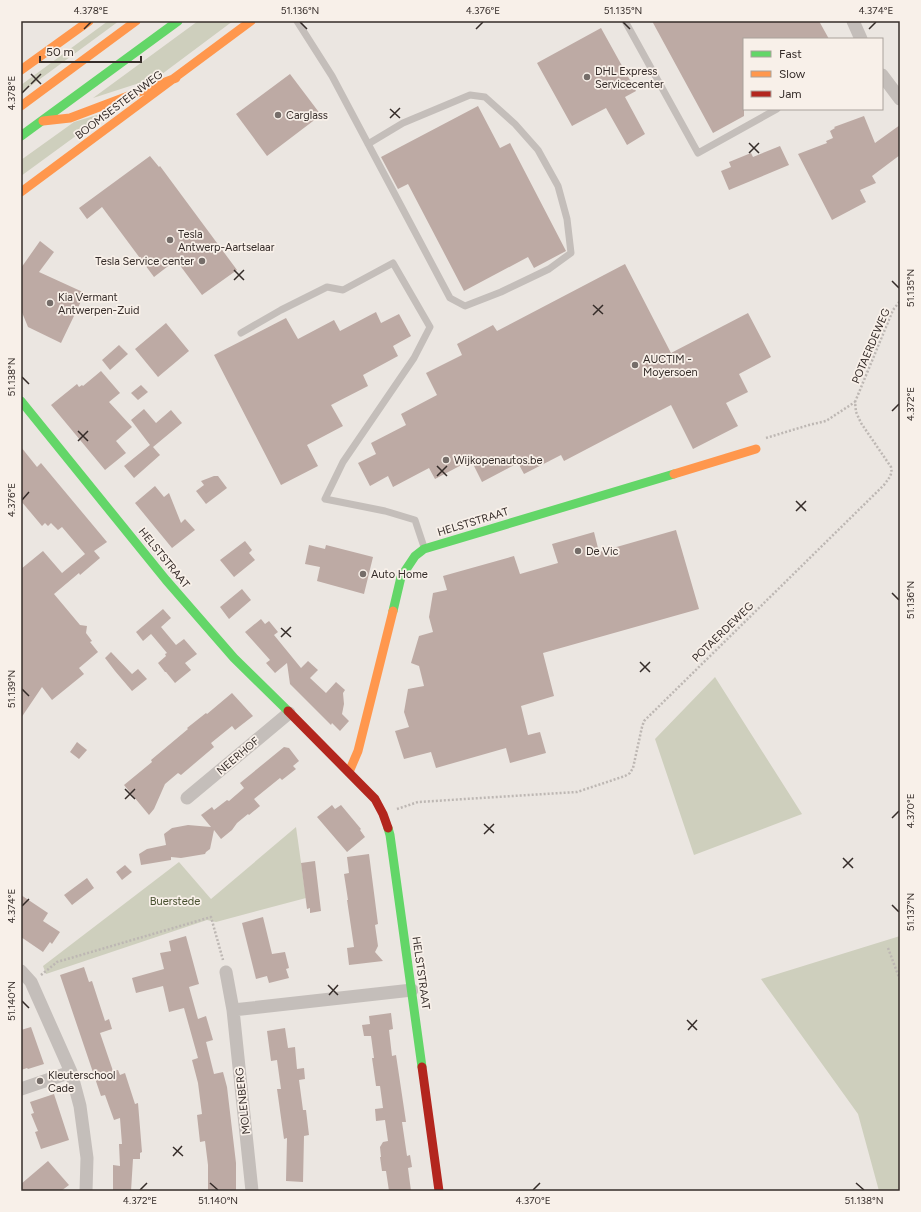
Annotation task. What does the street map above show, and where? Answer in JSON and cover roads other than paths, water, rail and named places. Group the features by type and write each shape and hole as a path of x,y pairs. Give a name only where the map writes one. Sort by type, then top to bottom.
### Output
{"main road":[{"path":"21,70 88,21"},
{"path":"21,106 136,21"},
{"path":"21,136 178,21"},
{"name":"BOOMSESTEENWEG","path":"21,192 251,21"},
{"path":"42,121 70,118 176,78"},
{"name":"HELSTSTRAAT","path":"21,401 166,580 234,658 350,772 375,799 383,814 390,835 438,1191"},
{"name":"HELSTSTRAAT","path":"350,772 358,751 401,577 416,556 424,550 446,542 756,449"}],"street":[{"path":"853,21 861,38"},
{"path":"883,76 900,99"},
{"name":"NEERHOF","path":"187,798 289,713"},
{"path":"21,971 31,982 71,1072 80,1106 87,1158 86,1191"},
{"name":"MOLENBERG","path":"226,972 233,1010 252,1191"},
{"path":"233,1010 412,990"},
{"path":"21,1088 71,1072"}],"lane":[{"path":"297,21 332,76 368,144 450,298 465,306 501,292 549,269 571,253 567,219 558,186 538,150 515,124 485,97 470,95 403,123 368,144"},
{"path":"625,21 698,153 775,110"},
{"path":"241,333 281,310 327,287 343,290 393,264 430,328 414,358 343,462 325,499 385,511 415,520 424,550"}],"place":[{"name":"DHL Express Servicecenter","path":"587,77"},
{"name":"Carglass","path":"278,115"},
{"name":"Tesla Antwerp-Aartselaar","path":"170,240"},
{"name":"Tesla Service center","path":"202,261"},
{"name":"Kia Vermant Antwerpen-Zuid","path":"50,303"},
{"name":"AUCTIM - Moyersoen","path":"635,365"},
{"name":"Wijkopenautos.be","path":"446,460"},
{"name":"De Vic","path":"578,551"},
{"name":"Auto Home","path":"363,574"},
{"name":"Kleuterschool Cade","path":"40,1081"}],"park label":[{"name":"Buerstede","path":"175,901"}]}
